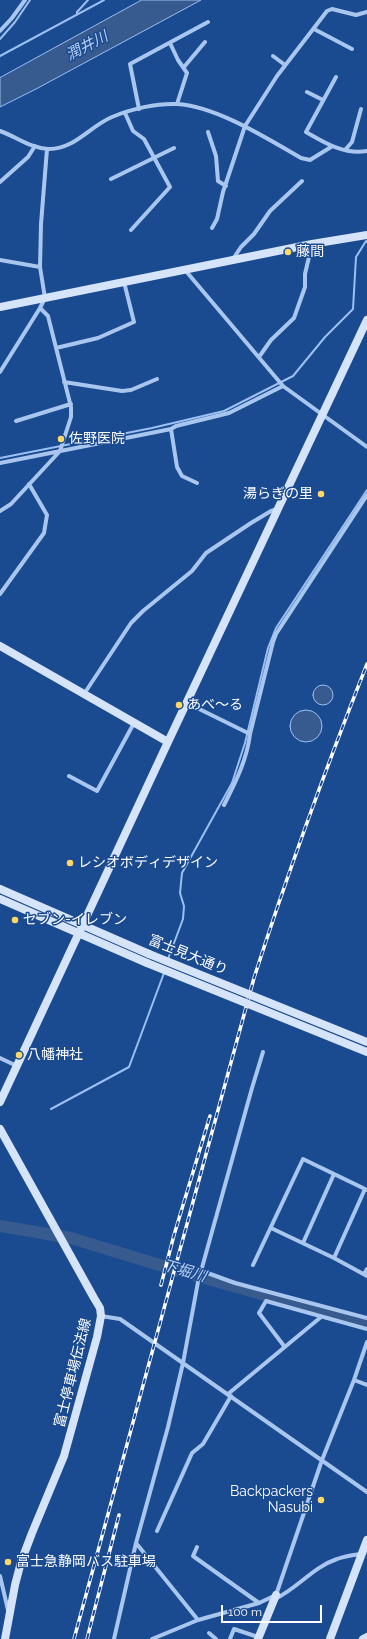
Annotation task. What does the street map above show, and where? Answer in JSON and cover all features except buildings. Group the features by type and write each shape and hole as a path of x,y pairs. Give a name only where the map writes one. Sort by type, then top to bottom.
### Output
{"street":[{"path":"0,31 25,0"},
{"path":"212,228 217,219 219,206 245,126 285,65 327,11 332,9 356,15 367,12"},
{"path":"139,109 130,64 208,22"},
{"path":"314,29 352,49"},
{"path":"184,67 205,42"},
{"path":"170,43 178,60 187,73 177,104"},
{"path":"273,56 285,65"},
{"path":"336,77 306,132 331,147 361,152 367,151"},
{"path":"307,92 323,100"},
{"path":"0,132 24,143 47,149 65,146 112,117 139,109 177,104 193,106 245,126 301,158 310,160 331,147"},
{"path":"345,150 352,142 360,109"},
{"path":"125,113 133,131 144,139 170,187 131,230"},
{"path":"208,132 216,156 218,181 226,186"},
{"path":"0,182 28,157 35,146"},
{"path":"111,179 174,148"},
{"path":"0,372 45,298 40,267 41,224 47,149"},
{"path":"233,259 241,247 254,234 270,211 302,181"},
{"path":"0,307 233,259 367,235"},
{"path":"259,358 270,340 294,318 305,287 305,274 312,244"},
{"path":"0,260 40,267"},
{"path":"184,269 281,384 367,447"},
{"path":"56,348 98,338 134,322 124,282"},
{"path":"0,511 11,504 60,451 71,417 71,404 64,382 48,316 40,308"},
{"path":"0,1102 367,320"},
{"path":"64,382 122,391 131,390 157,380"},
{"path":"0,463 171,429 176,426 229,413 281,384"},
{"path":"16,421 71,404"},
{"path":"171,429 177,467 182,476 197,483"},
{"path":"0,594 44,533 47,515 29,484"},
{"path":"224,805 238,776 248,746 272,642 367,495"},
{"path":"84,694 131,623 143,611 192,571 206,553 251,523 277,509"},
{"path":"0,646 168,742"},
{"path":"187,703 250,734"},
{"path":"69,776 97,791 134,723"},
{"name":"富士見大通り","path":"0,889 149,954 367,1042"},
{"name":"富士見大通り","path":"0,899 147,963 367,1052"},
{"path":"114,1639 136,1543 168,1427 183,1363 198,1282 263,1052"},
{"path":"0,1058 18,1066"},
{"name":"富士停車場伝法線","path":"0,1129 100,1308 101,1316 97,1337 64,1456 32,1533 19,1570 5,1639"},
{"path":"253,1265 303,1159 366,1190 334,1258"},
{"path":"302,1243 334,1174"},
{"path":"271,1228 366,1275 367,1269"},
{"path":"202,1271 235,1283 367,1318"},
{"path":"284,1346 258,1314 266,1301 367,1329"},
{"path":"101,1316 120,1319 367,1492"},
{"path":"157,1531 192,1453 203,1444 230,1395 284,1346 321,1317"},
{"path":"230,1639 234,1630 258,1638 275,1597 322,1460 354,1380 367,1342"},
{"path":"354,1380 367,1384"},
{"path":"330,1639 367,1540"},
{"path":"136,1543 198,1620"},
{"path":"197,1547 193,1556 258,1603"},
{"path":"152,1639 198,1620 286,1594 326,1564 338,1558 362,1554"},
{"path":"0,1576 9,1614"},
{"path":"209,1633 216,1639"},
{"path":"363,1639 367,1637"}],"water":[{"name":"潤井川","path":"142,0 201,0 0,107 0,78"},
{"path":"323,685 330,688 333,695 330,702 323,705 316,702 313,695 316,688"},
{"path":"303,710 309,710 319,717 322,726 321,732 315,739 309,742 303,742 293,735 290,729 290,723 297,713"}],"waterway":[{"path":"0,39 15,22 30,0"},
{"path":"77,14 77,12 88,0"},
{"path":"0,56 104,0"},
{"path":"0,458 152,428 224,411 293,376 325,337 353,309 356,257 366,241 367,242"},
{"path":"168,959 183,919 184,906 180,893 182,873 232,783 245,743 268,648 276,628 367,490"},
{"path":"51,1109 129,1067 164,973"},
{"name":"下堀川","path":"0,1226 71,1238 166,1267 367,1324"}],"railway":[{"path":"74,1639 254,978 308,820 367,664"},
{"path":"161,1285 174,1235 210,1116"},
{"path":"87,1639 119,1515"}],"place":[{"name":"藤間","path":"288,252"},
{"name":"佐野医院","path":"61,439"},
{"name":"湯らぎの里","path":"321,494"},
{"name":"あべ〜る","path":"179,705"},
{"name":"レシオボディデザイン","path":"70,863"},
{"name":"セブン-イレブン","path":"15,920"},
{"name":"八幡神社","path":"19,1055"},
{"name":"Backpackers Nasubi","path":"321,1500"},
{"name":"富士急静岡バス駐車場","path":"8,1562"}]}
